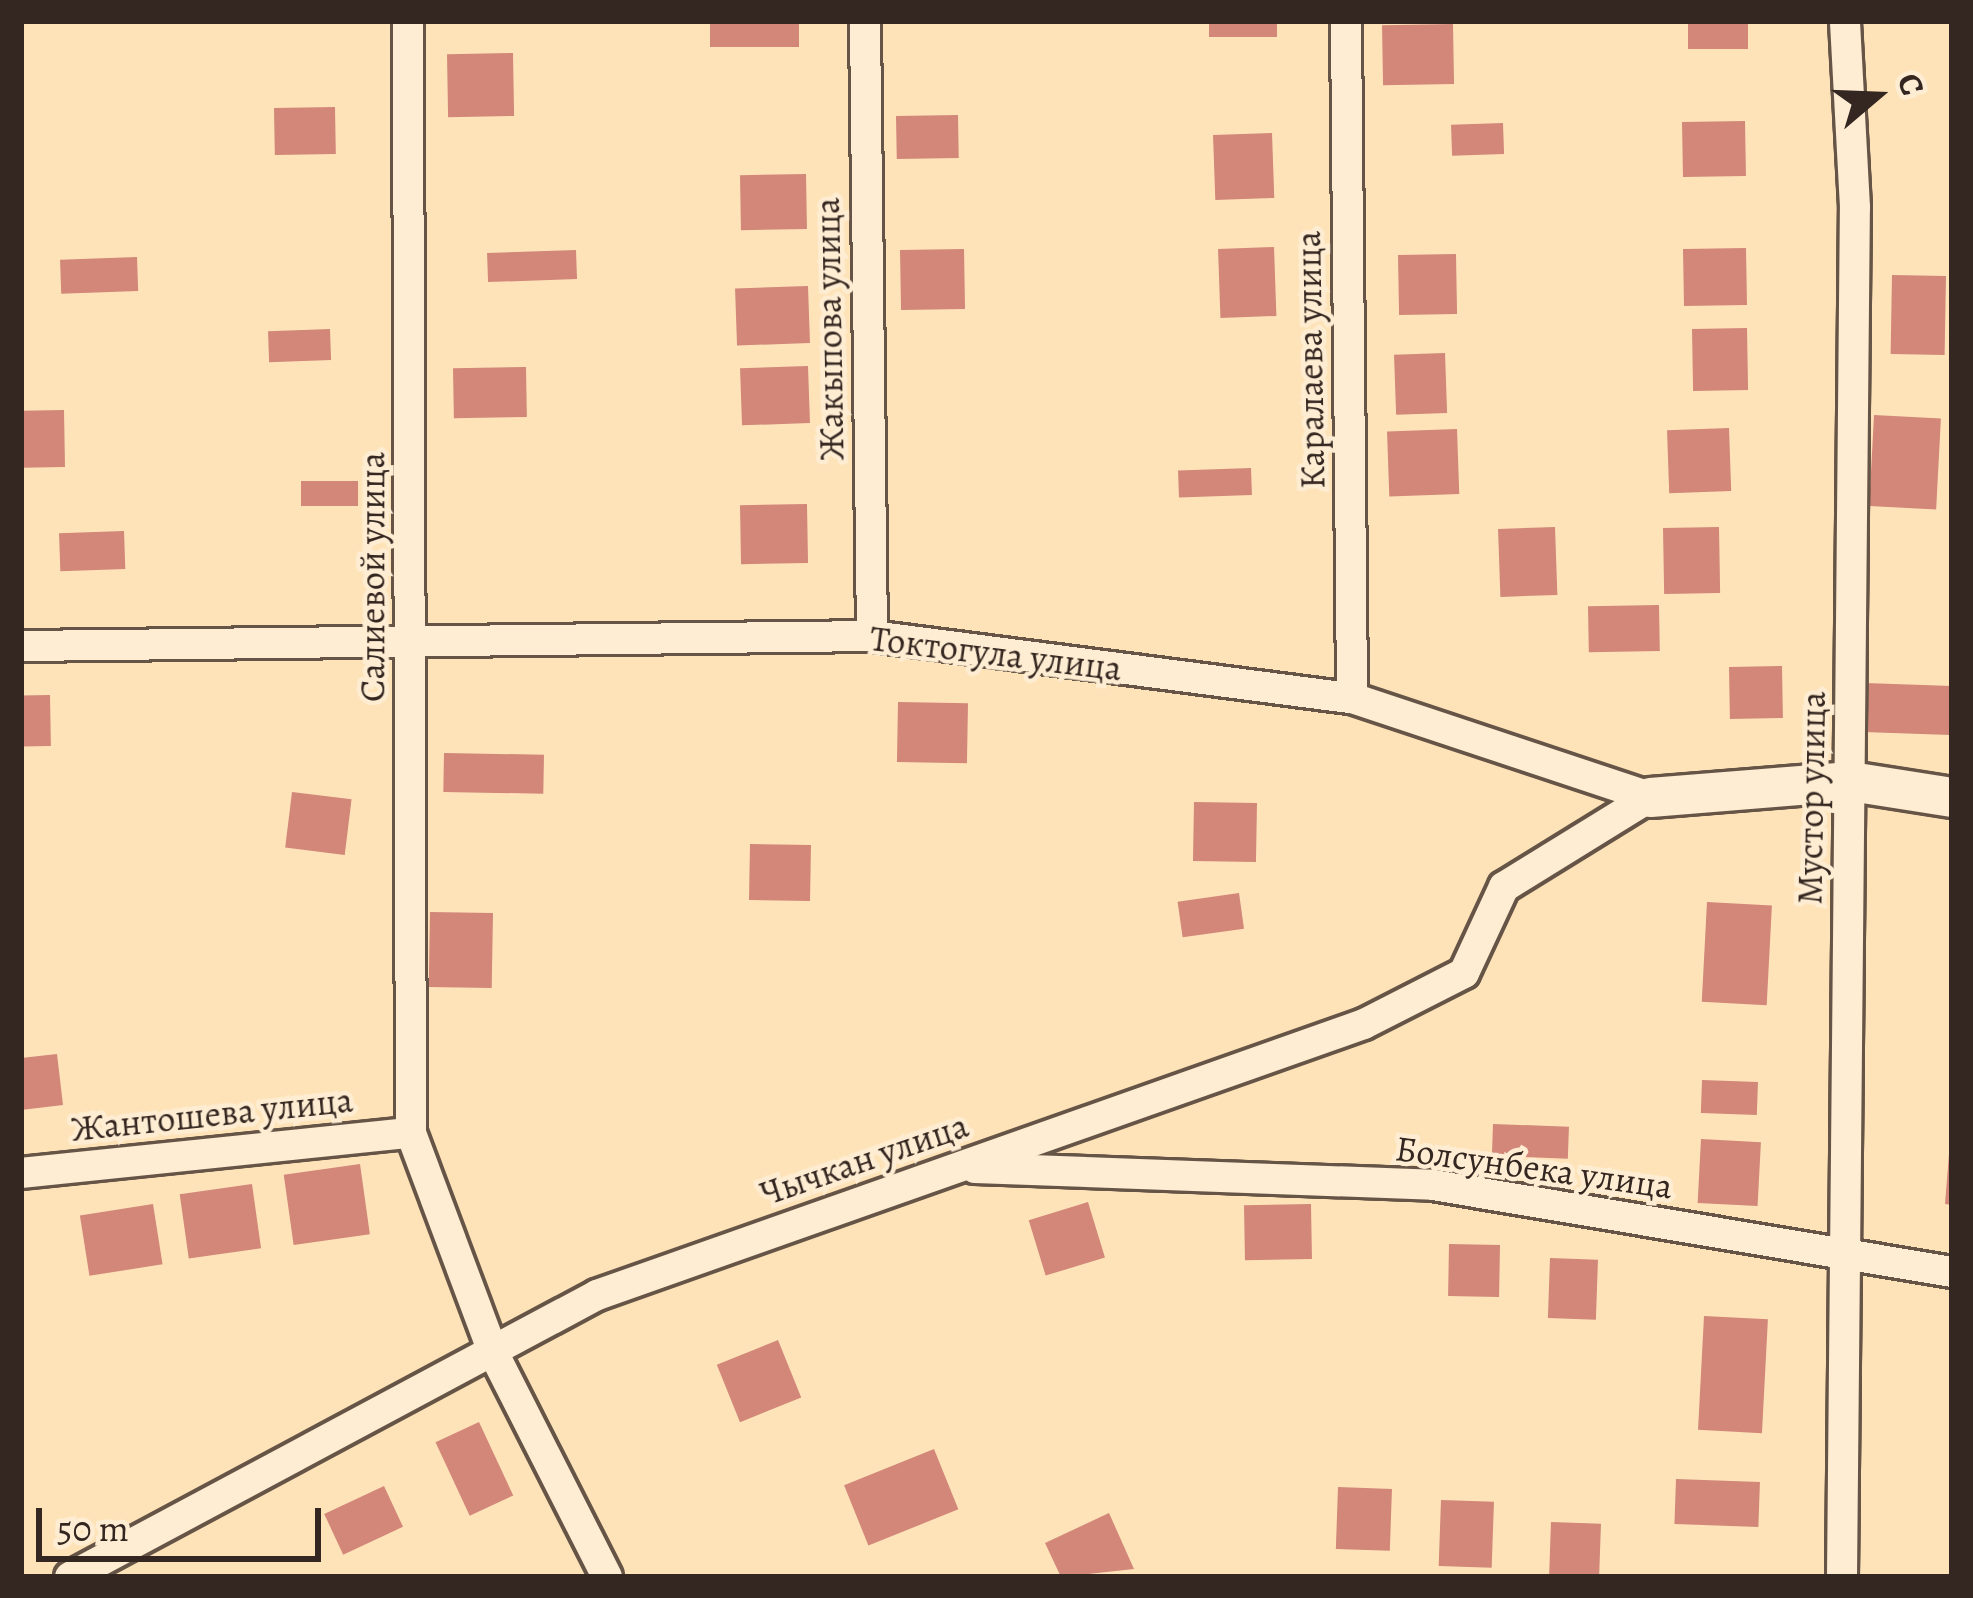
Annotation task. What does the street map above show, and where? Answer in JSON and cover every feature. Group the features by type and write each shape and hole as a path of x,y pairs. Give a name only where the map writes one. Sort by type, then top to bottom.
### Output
{"street":[{"name":"Салиевой улица","path":"408,21 411,1133"},
{"name":"Жакыпова улица","path":"865,21 872,635"},
{"name":"Каралаева улица","path":"1346,21 1352,698"},
{"name":"Мустор улица","path":"1843,1577 1855,207 1845,21"},
{"name":"Токтогула улица","path":"21,646 872,635 1352,698 1650,797 1850,781 1952,797"},
{"name":"Чычкан улица","path":"70,1577 596,1295 1364,1024 1464,973 1504,887 1650,797"},
{"name":"Жантошева улица","path":"21,1173 411,1133"},
{"path":"411,1133 493,1350 607,1577"},
{"name":"Болсунбека улица","path":"957,1168 1433,1185 1952,1272"}],"building":[{"path":"710,21 799,21 799,47 710,47"},
{"path":"1209,21 1277,21 1277,37 1209,37"},
{"path":"1688,21 1748,21 1748,49 1688,49"},
{"path":"1453,24 1454,84 1383,85 1382,25"},
{"path":"513,53 514,116 448,117 447,54"},
{"path":"335,107 336,154 275,155 274,108"},
{"path":"958,115 959,158 897,159 896,116"},
{"path":"1745,121 1746,176 1683,177 1682,122"},
{"path":"1503,123 1504,154 1452,156 1451,125"},
{"path":"1272,133 1274,198 1215,200 1213,135"},
{"path":"806,174 807,229 741,230 740,175"},
{"path":"1274,247 1276,316 1220,318 1218,249"},
{"path":"1746,248 1747,305 1684,306 1683,249"},
{"path":"964,249 965,309 901,310 900,250"},
{"path":"576,250 577,279 488,282 487,253"},
{"path":"1456,254 1457,314 1399,315 1398,255"},
{"path":"137,257 138,291 61,294 60,260"},
{"path":"1892,275 1946,276 1945,355 1891,354"},
{"path":"808,286 810,343 737,346 735,289"},
{"path":"1747,328 1748,390 1693,391 1692,329"},
{"path":"330,329 331,360 269,362 268,331"},
{"path":"1445,353 1447,413 1396,415 1394,355"},
{"path":"808,366 810,423 742,425 740,368"},
{"path":"526,367 527,417 454,418 453,368"},
{"path":"64,410 65,467 22,468 21,411"},
{"path":"1874,415 1941,419 1936,509 1869,506"},
{"path":"1729,428 1731,491 1669,493 1667,430"},
{"path":"1457,429 1459,494 1389,496 1387,431"},
{"path":"1251,468 1252,495 1179,498 1178,471"},
{"path":"301,481 358,481 358,506 301,506"},
{"path":"807,504 808,563 741,564 740,505"},
{"path":"1555,527 1557,595 1500,597 1498,529"},
{"path":"1719,527 1720,593 1664,594 1663,528"},
{"path":"124,531 125,569 60,571 59,533"},
{"path":"1659,605 1660,651 1589,652 1588,606"},
{"path":"1782,666 1783,718 1730,719 1729,667"},
{"path":"1865,683 1952,686 1950,735 1863,732"},
{"path":"50,695 51,746 22,746 21,696"},
{"path":"898,702 968,703 967,763 897,762"},
{"path":"444,753 544,755 543,794 443,792"},
{"path":"292,792 352,799 345,855 285,848"},
{"path":"1194,802 1257,803 1256,862 1193,861"},
{"path":"750,844 811,845 810,901 749,900"},
{"path":"1239,893 1244,929 1183,937 1178,902"},
{"path":"1707,902 1772,905 1767,1005 1702,1002"},
{"path":"430,912 493,913 492,988 429,987"},
{"path":"57,1054 63,1105 21,1110 21,1058"},
{"path":"1702,1080 1758,1082 1757,1115 1701,1113"},
{"path":"1493,1124 1569,1127 1568,1159 1492,1156"},
{"path":"1701,1139 1761,1142 1758,1206 1698,1203"},
{"path":"1952,1154 1952,1205 1945,1204"},
{"path":"360,1164 370,1234 294,1245 284,1175"},
{"path":"252,1184 261,1248 189,1259 180,1194"},
{"path":"1088,1202 1105,1257 1046,1276 1029,1220"},
{"path":"153,1204 163,1264 89,1276 80,1216"},
{"path":"1311,1204 1312,1259 1245,1260 1244,1205"},
{"path":"1449,1244 1500,1245 1499,1297 1448,1296"},
{"path":"1550,1258 1598,1260 1596,1320 1548,1318"},
{"path":"1704,1316 1768,1319 1762,1433 1698,1430"},
{"path":"778,1340 801,1397 740,1422 717,1365"},
{"path":"479,1422 513,1495 470,1516 435,1442"},
{"path":"934,1449 958,1509 868,1546 844,1485"},
{"path":"1676,1479 1760,1482 1758,1527 1674,1524"},
{"path":"384,1486 403,1527 343,1555 324,1514"},
{"path":"1338,1487 1392,1489 1390,1551 1336,1549"},
{"path":"1441,1500 1494,1502 1492,1568 1439,1566"},
{"path":"1109,1513 1134,1569 1061,1577 1045,1543"},
{"path":"1551,1522 1601,1524 1599,1577 1549,1575"}]}
